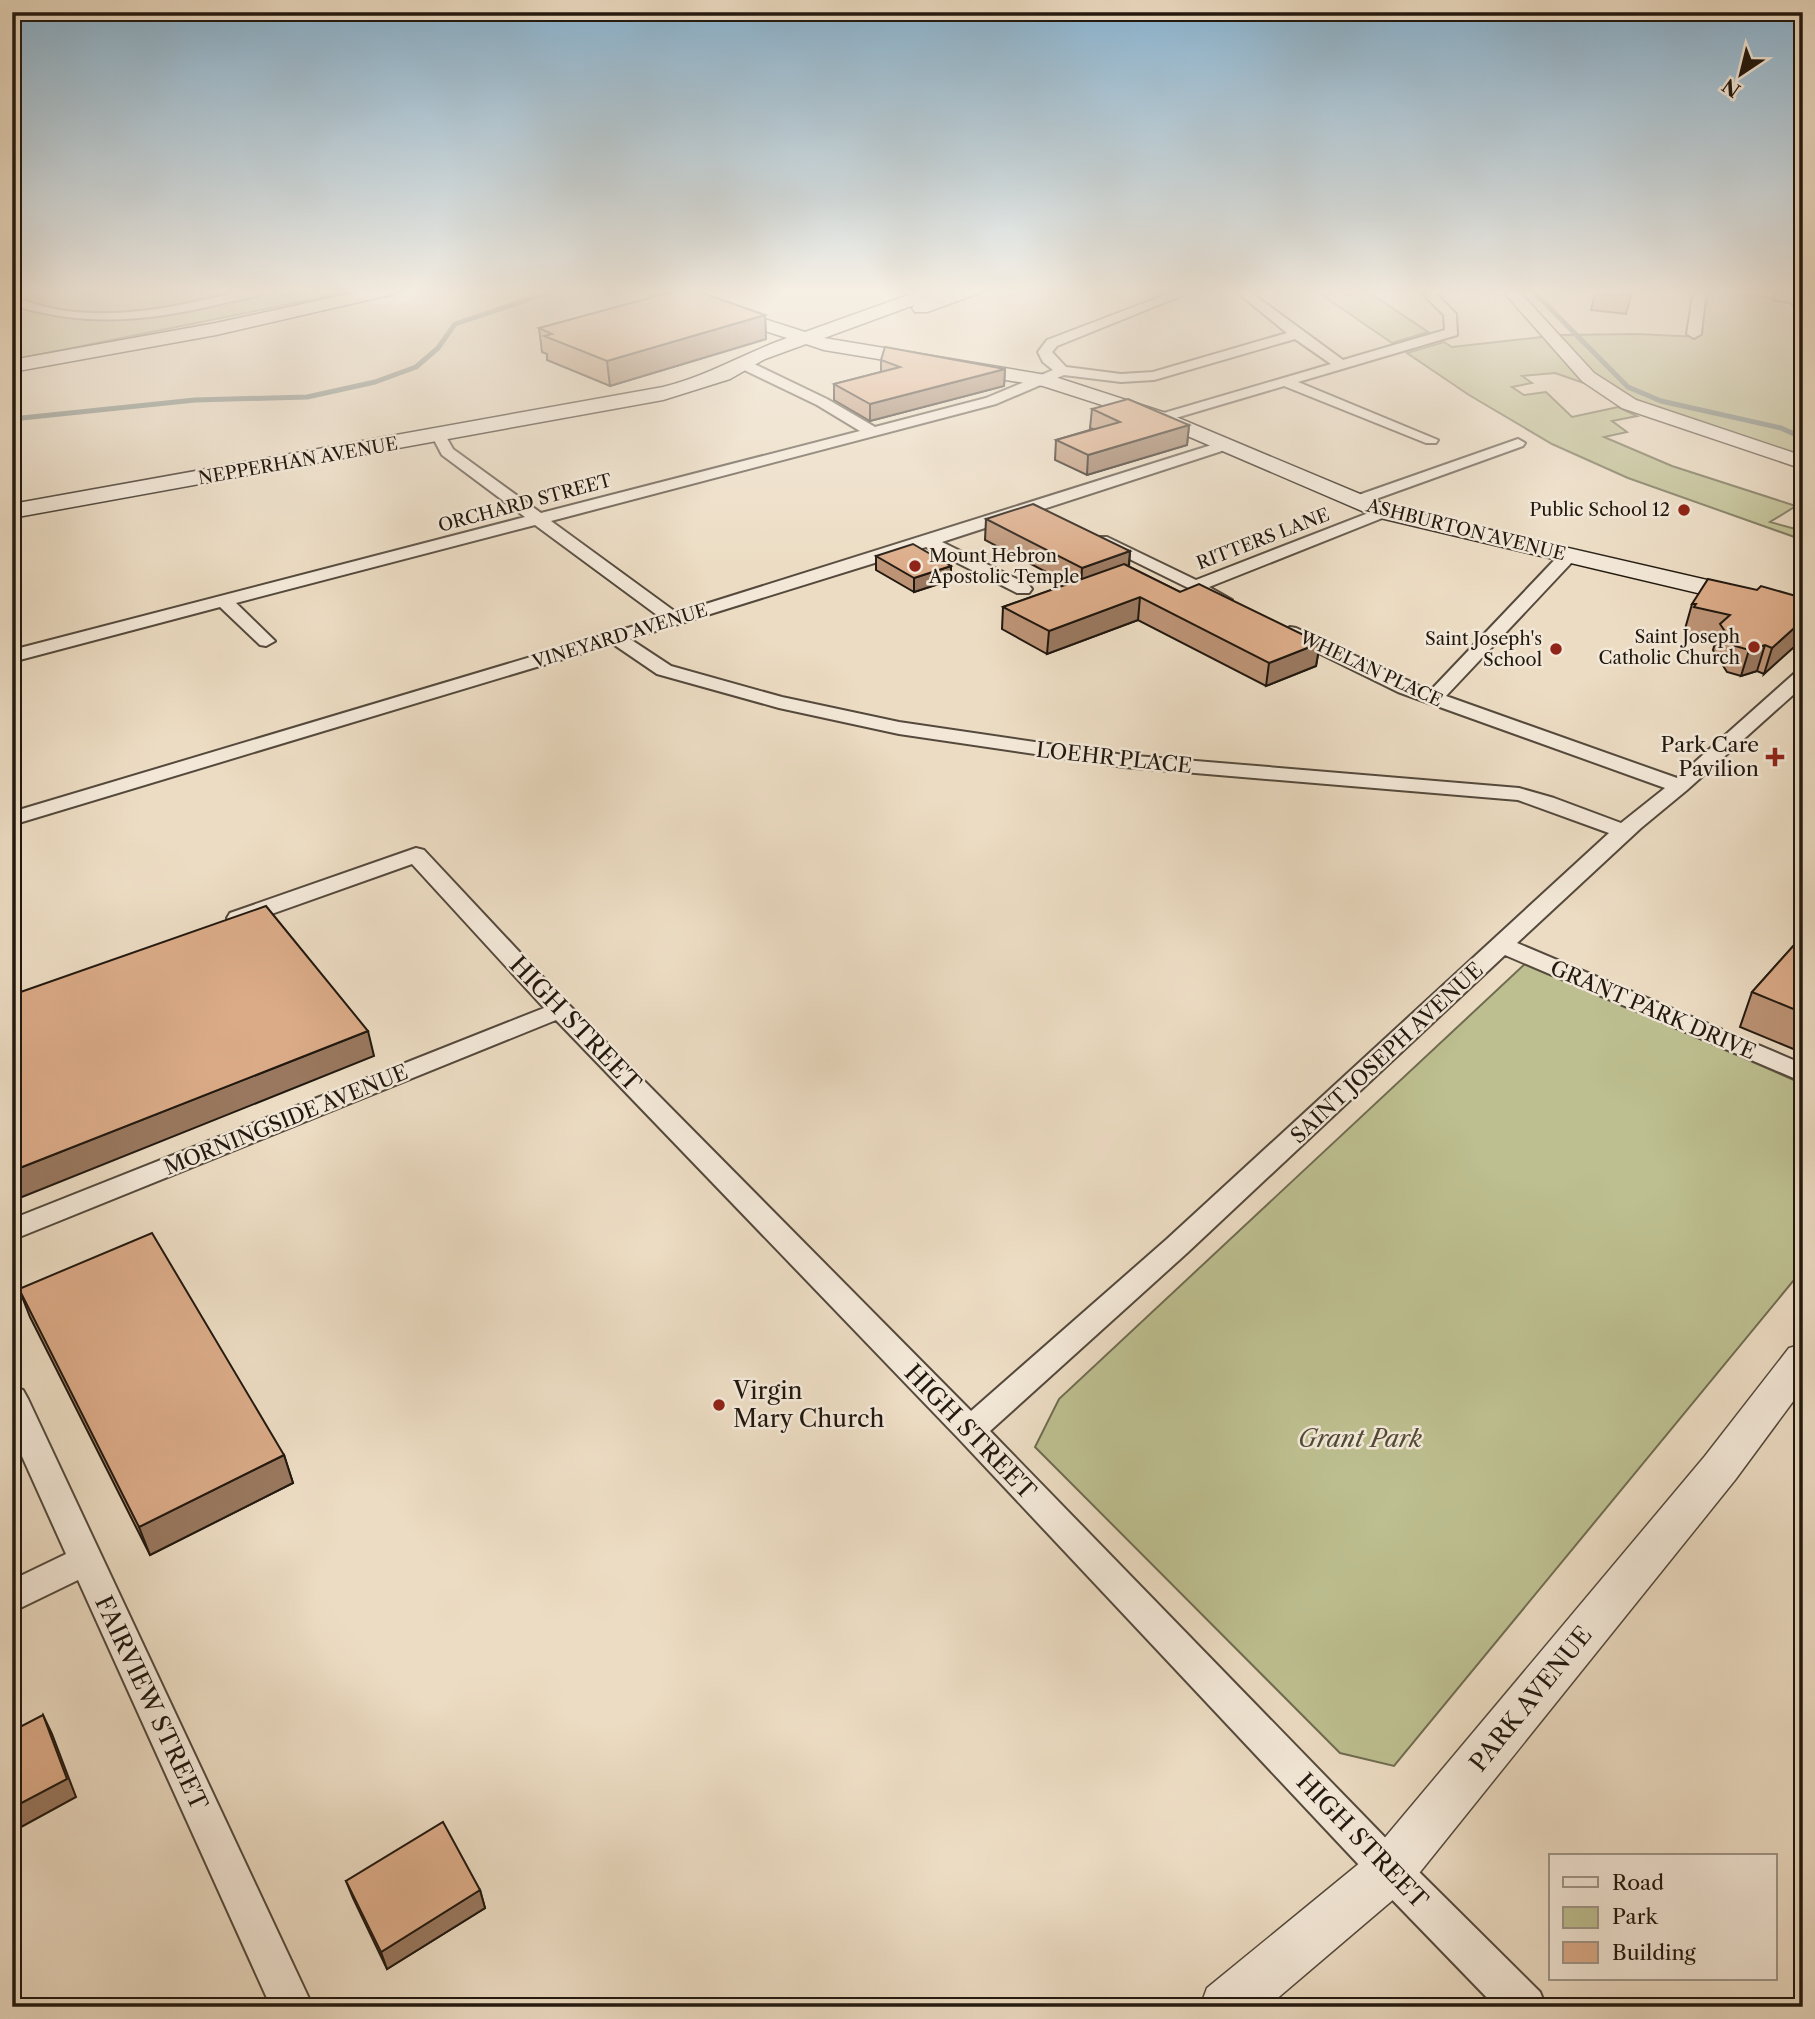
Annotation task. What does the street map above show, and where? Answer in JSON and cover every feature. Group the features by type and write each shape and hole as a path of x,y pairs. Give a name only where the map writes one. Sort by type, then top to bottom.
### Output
{"main road":[{"name":"NEPPERHAN AVENUE","path":"12,511 603,406 695,383"},
{"name":"ASHBURTON AVENUE","path":"1072,383 1384,512 1803,610"}],"street":[{"path":"783,383 873,432"},
{"name":"ORCHARD STREET","path":"12,656 991,401 1036,383"},
{"path":"1162,418 1282,383"},
{"path":"1289,383 1431,440"},
{"path":"1597,383 1629,404 1803,463"},
{"path":"439,436 447,452 674,620"},
{"path":"1356,501 1518,443"},
{"name":"VINEYARD AVENUE","path":"12,819 674,620 1034,509 1226,445"},
{"path":"1034,509 1059,521"},
{"name":"RITTERS LANE","path":"1196,586 1384,512"},
{"path":"1084,533 1241,609"},
{"path":"927,541 1023,589"},
{"path":"1433,699 1568,556"},
{"path":"224,601 266,641"},
{"name":"WHELAN PLACE","path":"1276,625 1433,699 1680,786"},
{"name":"LOEHR PLACE","path":"615,637 664,670 793,705 886,725 1124,761 1519,794 1625,832"},
{"name":"SAINT JOSEPH AVENUE","path":"970,1430 1178,1247 1625,832 1803,676"},
{"name":"HIGH STREET","path":"221,924 416,855 560,1010 970,1430 1390,1870 1525,2007"},
{"name":"GRANT PARK DRIVE","path":"1503,946 1803,1074"},
{"name":"MORNINGSIDE AVENUE","path":"12,1230 560,1010"},
{"name":"PARK AVENUE","path":"1226,2007 1390,1870 1720,1468 1803,1359"},
{"name":"FAIRVIEW STREET","path":"12,1399 292,2007"},
{"path":"12,1597 85,1561"}],"green space":[{"path":"1452,383 1531,383 1512,387 1524,395 1546,392 1572,417 1618,407 1637,416 1612,421 1627,432 1604,437 1672,466 1796,506 1770,522 1803,531 1803,540 1628,478 1552,444"},
{"path":"1584,383 1803,383 1803,459"},
{"name":"Grant Park","path":"1526,963 1803,1084 1803,1269 1394,1766 1340,1753 1035,1447 1059,1399"}],"building":[{"path":"837,383 950,383 870,404 834,384"},
{"path":"1128,399 1189,425 1088,455 1056,440 1120,422 1092,409"},
{"path":"1033,504 1130,551 1082,568 986,519"},
{"path":"913,544 951,566 914,578 876,556"},
{"path":"1124,564 1180,592 1199,584 1320,643 1269,663 1140,597 1049,631 1003,607"},
{"path":"1708,579 1757,590 1761,586 1803,598 1803,620 1772,648 1765,645 1749,650 1735,646 1720,624 1730,615 1694,607 1696,604 1692,604"},
{"path":"266,906 368,1031 12,1171 12,995"},
{"path":"1803,935 1803,1013 1752,992"},
{"path":"152,1233 284,1455 139,1527 19,1289"},
{"path":"43,1715 67,1779 12,1808 12,1731"},
{"path":"443,1822 480,1890 381,1952 346,1881"}],"waterway":[{"path":"12,419 195,400 307,397 369,383"},
{"path":"1624,383 1661,401 1781,428 1803,438"}],"place":[{"name":"Public School 12","path":"1684,510"},
{"name":"Mount Hebron Apostolic Temple","path":"915,566"},
{"name":"Saint Joseph Catholic Church","path":"1754,647"},
{"name":"Saint Joseph's School","path":"1556,649"},
{"name":"Park Care Pavilion","path":"1775,757"},
{"name":"Virgin Mary Church","path":"719,1405"}]}
